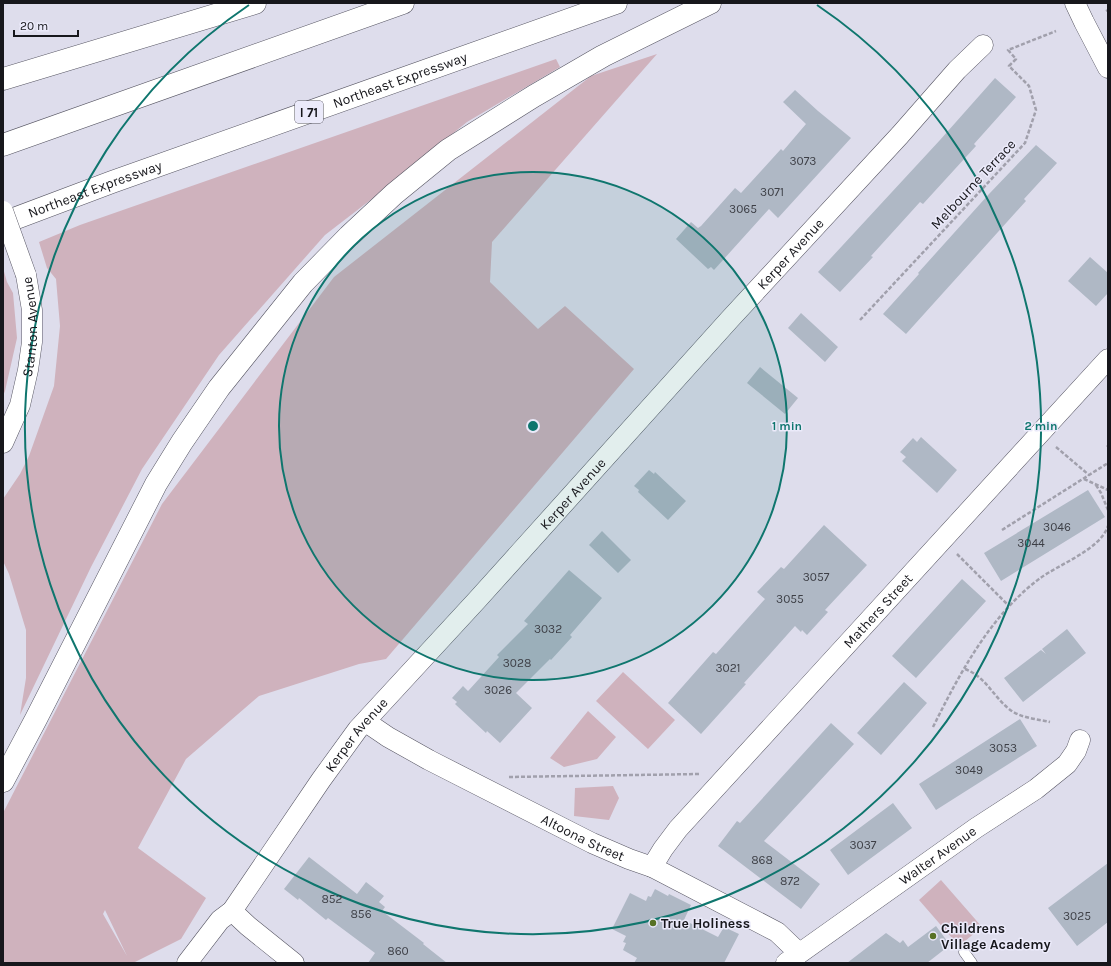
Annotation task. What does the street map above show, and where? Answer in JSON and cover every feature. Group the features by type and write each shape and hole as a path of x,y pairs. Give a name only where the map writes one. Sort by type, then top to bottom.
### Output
{"highway":[{"path":"3,79 255,3"},
{"path":"3,145 403,3"},
{"name":"Northeast Expressway","path":"3,223 112,182 616,3"},
{"path":"3,781 156,484 182,442 219,388 303,282 394,194 448,150 534,96 603,56 710,3"}],"street":[{"path":"1076,3 1084,22 1108,68"},
{"name":"Kerper Avenue","path":"187,963 220,920 232,911 320,780 358,729 366,722 725,325 900,135 957,70 983,45"},
{"name":"Stanton Avenue","path":"3,211 26,275 32,310 32,342 28,370 20,405 3,443"},
{"name":"Mathers Street","path":"652,867 678,829 1108,359"},
{"name":"Altoona Street","path":"366,722 388,737 429,760 592,842 628,859 652,867 777,932 792,958"},
{"name":"Walter Avenue","path":"792,958 976,828 1036,788 1067,764 1076,751 1080,740"},
{"path":"232,911 248,926 294,963"}],"lane":[{"path":"964,952 972,963"}],"path":[{"name":"Melbourne Terrace","path":"860,320 1025,143 1036,110 1029,86 1009,66 1016,59 1008,50 1056,31"},
{"path":"1056,446 1089,475"},
{"path":"1002,530 1108,463"},
{"path":"1083,479 1108,490"},
{"path":"1096,485 1108,510"},
{"path":"932,727 967,669 981,642 1009,606 1039,579 1096,543 1105,534 1108,526"},
{"path":"961,557 1009,606"},
{"path":"967,669 979,675 1009,709 1024,717 1050,722"},
{"path":"506,777 702,774"}],"shaded area":[{"path":"657,54 492,242 490,282 538,329 565,306 634,369 386,659 359,664 259,696 186,759 138,848 206,898 181,939 133,963 3,963 3,813 162,504 334,277 591,76","holes":["105,910 127,956 103,914"]},
{"path":"556,59 560,67 467,122 386,188 325,235 219,355 142,469 91,567 20,715 26,678 26,630 9,574 3,561 3,499 20,474 29,456 54,386 60,326 56,279 47,268 39,242 80,225"},
{"path":"3,268 7,282 13,293 17,338 3,396"},
{"path":"623,672 675,720 648,749 596,701"},
{"path":"588,711 616,737 597,759 564,767 550,758"},
{"path":"613,786 619,798 609,820 574,816 575,788"},
{"path":"941,880 982,927 959,946 919,900"}],"building":[{"path":"995,78 1016,97 974,144 976,146 923,204 920,202 871,256 873,257 840,292 818,272"},
{"path":"795,90 851,138 778,218 769,209 714,270 711,267 708,269 676,239 691,222 698,228 701,226 735,188 741,193 781,149 783,151 806,124 783,102"},
{"path":"1036,145 1057,163 1024,199 1026,201 906,334 883,314 989,194"},
{"path":"1090,257 1108,273 1108,293 1096,306 1068,281"},
{"path":"801,313 838,347 825,362 788,328"},
{"path":"760,367 798,398 785,414 747,383"},
{"path":"921,437 957,470 937,493 902,461 906,457 900,452 913,438 917,442"},
{"path":"649,470 654,474 655,472 686,501 668,520 638,492 639,490 634,486"},
{"path":"1088,490 1105,517 1001,581 984,553"},
{"path":"824,525 867,565 825,610 828,612 807,635 795,626 701,734 668,703 713,652 716,654 765,599 757,592 781,567 784,569"},
{"path":"602,531 631,560 618,573 589,545"},
{"path":"569,570 602,598 570,635 572,637 551,660 550,659 516,693 532,708 500,743 472,720 455,704 457,702 452,698 463,686 468,691 469,690 499,657 497,655 528,624 524,621"},
{"path":"962,579 986,601 916,678 892,656"},
{"path":"1067,629 1086,653 1023,702 1004,678 1041,650 1046,654 1042,649"},
{"path":"904,682 927,703 881,755 857,733"},
{"path":"1020,719 1037,746 936,810 919,784"},
{"path":"831,723 854,744 764,841 820,884 801,909 718,846 737,821 740,823"},
{"path":"893,803 912,828 848,875 830,850"},
{"path":"309,857 357,894 366,882 384,896 379,902 385,907 382,911 424,943 423,944 447,963 368,963 375,953 328,918 326,920 299,898 298,900 284,889"},
{"path":"1108,863 1108,922 1077,946 1048,908"},
{"name":"True Holiness","path":"655,889 691,905 684,920 718,937 724,927 739,934 724,963 634,963 637,958 623,950 626,943 623,942 626,936 612,929 630,893 646,901 648,896 651,897"},
{"name":"Childrens Village Academy","path":"936,926 950,945 927,963 847,963 886,933 900,943 903,940 908,947"}],"place":[{"name":"True Holiness","path":"653,923"},
{"name":"Childrens Village Academy","path":"933,936"}]}
